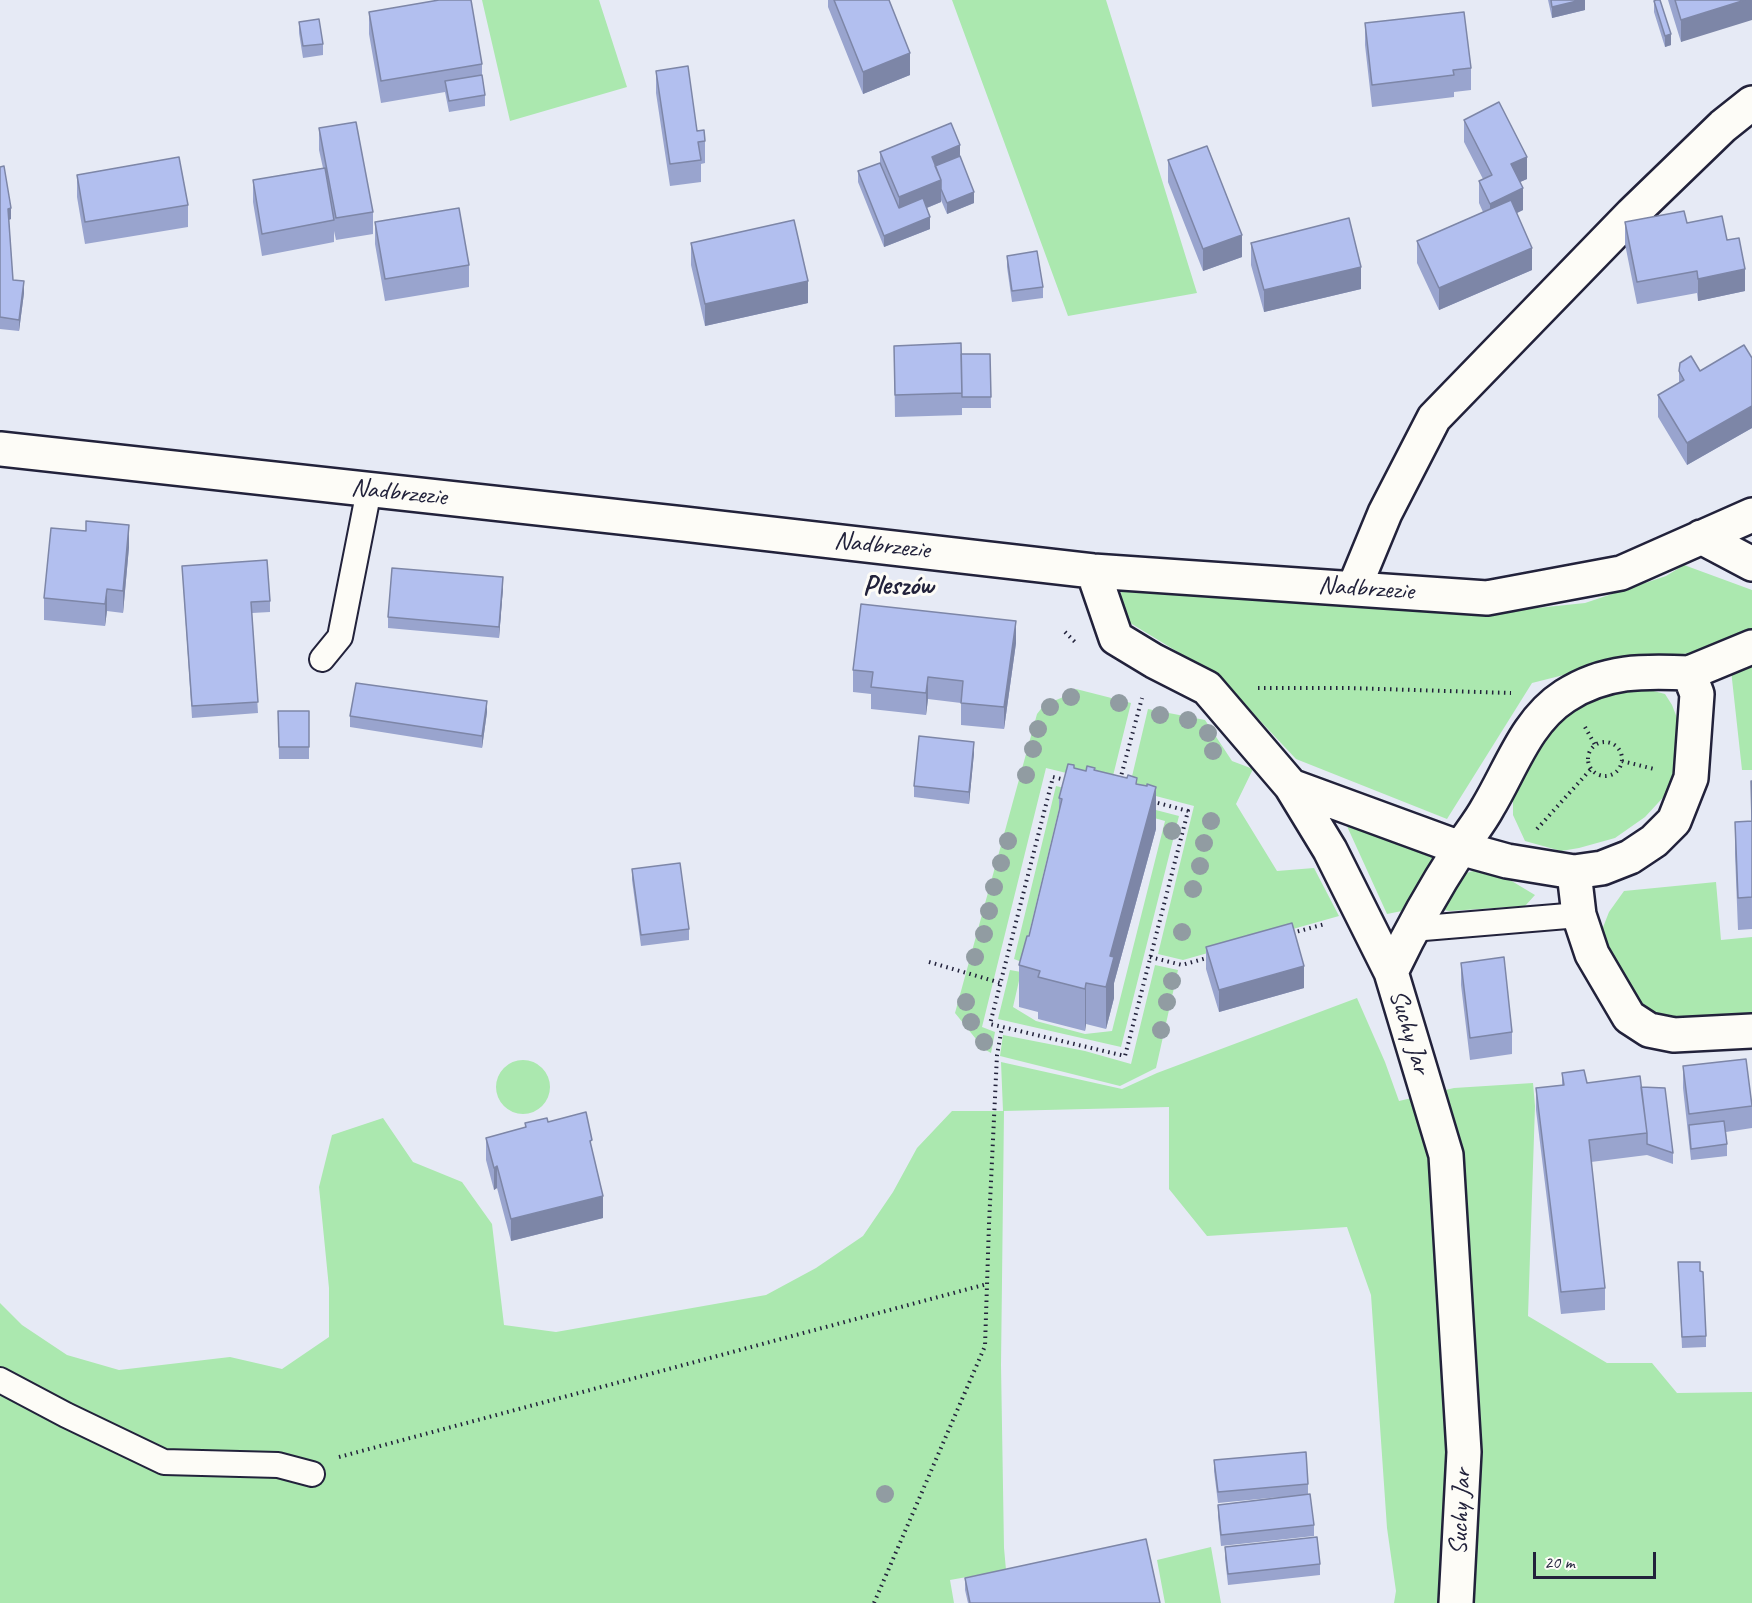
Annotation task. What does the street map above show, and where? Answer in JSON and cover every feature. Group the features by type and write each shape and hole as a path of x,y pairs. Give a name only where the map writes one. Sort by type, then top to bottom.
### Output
{"street":[{"path":"1354,588 1385,513 1434,418 1632,214 1723,126 1752,103"},
{"name":"Nadbrzezie","path":"0,449 1093,571 1487,598 1621,573 1752,515"},
{"path":"1701,537 1752,564"},
{"name":"Suchy Jar","path":"1093,571 1116,638 1154,661 1208,688 1291,786 1330,850 1391,972 1446,1155 1464,1452 1456,1603"},
{"path":"1391,972 1412,929 1460,849 1488,808 1535,723 1552,705 1598,680 1645,671 1689,673 1752,647"},
{"path":"1291,786 1460,849 1507,861 1574,872 1602,868 1630,857 1654,841 1674,820 1691,778 1697,694 1689,673"},
{"path":"1574,872 1579,915 1592,954 1629,1017 1649,1030 1674,1035 1752,1031"}],"lane":[{"path":"322,659 340,637 369,490"},
{"path":"1412,929 1579,915"},
{"path":"0,1380 164,1462 278,1465 312,1474"}],"path":[{"path":"1208,688 1349,688 1525,694 1552,705"},
{"path":"1117,792 1140,704"},
{"path":"1606,742 1620,750 1622,761 1612,775 1600,776 1591,770 1588,759 1595,745 1606,742"},
{"path":"1507,861 1591,770"},
{"path":"1053,777 1188,811 1150,957 1125,1056 990,1024 1053,777"},
{"path":"1283,936 1361,913"},
{"path":"1150,957 1182,965 1215,955"},
{"path":"929,962 1000,983"},
{"path":"874,1603 985,1346 998,1055 1002,1027"},
{"path":"312,1474 342,1455 987,1284"}],"green space":[{"path":"482,0 599,0 627,87 510,121"},
{"path":"952,0 1106,0 1197,293 1068,316"},
{"path":"1684,565 1752,590 1752,632 1706,651 1611,663 1532,683 1447,819 1296,759 1219,677 1122,618 1121,589 1470,615 1585,603 1666,576"},
{"path":"1752,664 1752,770 1742,770 1731,670"},
{"path":"1642,688 1665,694 1679,723 1679,757 1670,790 1645,817 1615,838 1561,851 1525,841 1513,815 1513,799 1518,784 1547,730 1575,705 1599,693"},
{"path":"1076,689 1131,703 1111,784 1046,768 982,1027 995,1032 991,1053 984,1049 955,1013 1037,714 1044,705"},
{"path":"1148,709 1205,720 1232,761 1253,769 1236,804 1277,871 1314,868 1339,916 1183,960 1158,954 1194,806 1129,789"},
{"path":"1056,786 1109,798 1062,796 1022,962 1014,959"},
{"path":"1125,802 1179,816 1121,1047 998,1019 1010,970 1021,972 1013,1007 1036,1021 1085,1034 1112,1031 1165,821 1122,809"},
{"path":"1346,824 1436,859 1407,910 1387,914"},
{"path":"1473,871 1510,880 1535,895 1525,906 1444,910 1442,905 1457,876"},
{"path":"1716,882 1721,940 1752,937 1752,1018 1666,1021 1627,997 1600,935 1609,912 1624,891"},
{"path":"1155,965 1178,970 1156,1068 1120,1086 1000,1056 1003,1035 1085,1051 1131,1064"},
{"path":"1357,998 1399,1101 1454,1088 1533,1083 1535,1106 1528,1316 1607,1363 1652,1363 1677,1393 1752,1392 1752,1603 1394,1603 1396,1591 1387,1528 1371,1295 1347,1227 1207,1236 1169,1189 1169,1107 1004,1111 1001,1365 1006,1570 950,1580 954,1603 0,1603 0,1303 22,1325 67,1355 119,1370 230,1357 282,1369 329,1337 329,1288 319,1187 332,1135 383,1118 413,1162 462,1182 492,1224 504,1325 556,1332 766,1295 816,1268 863,1236 893,1192 917,1148 952,1111 1003,1111 1001,1062 1122,1089 1157,1073"},
{"path":"518,1060 528,1060 538,1064 546,1072 550,1087 546,1102 538,1110 528,1114 518,1114 508,1110 500,1102 496,1092 496,1082 500,1072 508,1064"},
{"path":"1211,1547 1221,1603 1165,1603 1157,1560"}],"building":[{"path":"439,0 471,0 482,64 381,81 369,12"},
{"path":"834,0 889,0 910,53 863,72"},
{"path":"1551,0 1581,0 1552,7"},
{"path":"1660,0 1671,34 1665,36 1654,1"},
{"path":"1675,0 1745,0 1681,20"},
{"path":"1464,12 1471,68 1453,70 1454,75 1372,85 1365,23"},
{"path":"319,19 323,44 303,46 299,22"},
{"path":"688,66 697,131 704,130 705,141 698,142 701,160 670,164 656,71"},
{"path":"482,75 485,95 449,101 445,81"},
{"path":"1499,102 1527,157 1511,164 1523,188 1490,204 1479,181 1492,175 1464,120"},
{"path":"356,122 373,212 336,218 319,128"},
{"path":"951,123 960,145 932,157 941,180 899,197 880,152"},
{"path":"1207,146 1242,235 1203,249 1168,160"},
{"path":"960,156 974,192 947,203 935,166"},
{"path":"179,157 188,205 85,222 77,175"},
{"path":"880,163 899,208 923,198 930,217 884,236 858,171"},
{"path":"4,166 11,208 8,209 13,280 24,281 19,320 0,317 0,167"},
{"path":"325,168 334,220 262,234 253,180"},
{"path":"1511,200 1532,248 1439,288 1417,241"},
{"path":"459,208 469,265 385,279 375,222"},
{"path":"1684,211 1687,223 1722,216 1727,240 1739,238 1745,269 1698,279 1697,271 1637,282 1625,222"},
{"path":"1349,218 1361,267 1264,290 1251,243"},
{"path":"794,220 808,281 705,304 691,243"},
{"path":"1037,251 1043,287 1012,291 1007,256"},
{"path":"961,343 962,393 895,395 894,346"},
{"path":"1744,345 1752,358 1752,406 1687,443 1658,395 1684,380 1679,371 1680,363 1691,356 1700,371"},
{"path":"961,354 990,354 991,397 962,397"},
{"path":"86,521 129,525 123,591 107,589 105,604 44,598 51,528 86,531"},
{"path":"267,560 270,601 251,602 258,702 192,706 182,566"},
{"path":"392,568 503,577 499,627 388,617"},
{"path":"861,604 1016,621 1004,707 961,703 963,681 928,677 926,693 871,687 873,672 853,670"},
{"path":"356,683 487,701 482,736 350,716"},
{"path":"278,711 309,711 309,747 279,747"},
{"path":"919,736 974,742 969,792 914,786"},
{"path":"1068,764 1086,771 1087,766 1095,768 1094,770 1127,778 1128,775 1137,778 1136,784 1156,787 1110,956 1114,957 1106,987 1086,983 1085,989 1038,977 1040,971 1019,965 1027,936 1029,936 1062,799 1059,798"},
{"path":"1752,821 1752,897 1738,898 1735,822"},
{"path":"680,863 689,929 641,935 632,869"},
{"path":"1292,923 1304,966 1219,990 1206,947"},
{"path":"1504,957 1512,1032 1470,1038 1461,963"},
{"path":"1746,1059 1752,1106 1689,1114 1683,1066"},
{"path":"1584,1070 1587,1083 1640,1076 1647,1133 1589,1140 1605,1288 1561,1292 1536,1088 1564,1085 1562,1073"},
{"path":"1641,1087 1665,1088 1673,1153 1647,1144"},
{"path":"586,1112 592,1140 590,1141 603,1196 511,1219 497,1166 494,1168 486,1138 526,1127 525,1123 547,1118 548,1122"},
{"path":"1724,1121 1727,1144 1691,1149 1689,1125"},
{"path":"1678,1262 1700,1262 1700,1271 1703,1272 1706,1336 1682,1337"},
{"path":"1306,1452 1308,1484 1218,1492 1214,1460"},
{"path":"1310,1494 1314,1525 1221,1535 1218,1505"},
{"path":"1317,1537 1320,1564 1228,1574 1225,1547"},
{"path":"1146,1539 1160,1603 970,1603 965,1578"}],"district":[{"name":"Pleszów","path":"898,587"}]}
